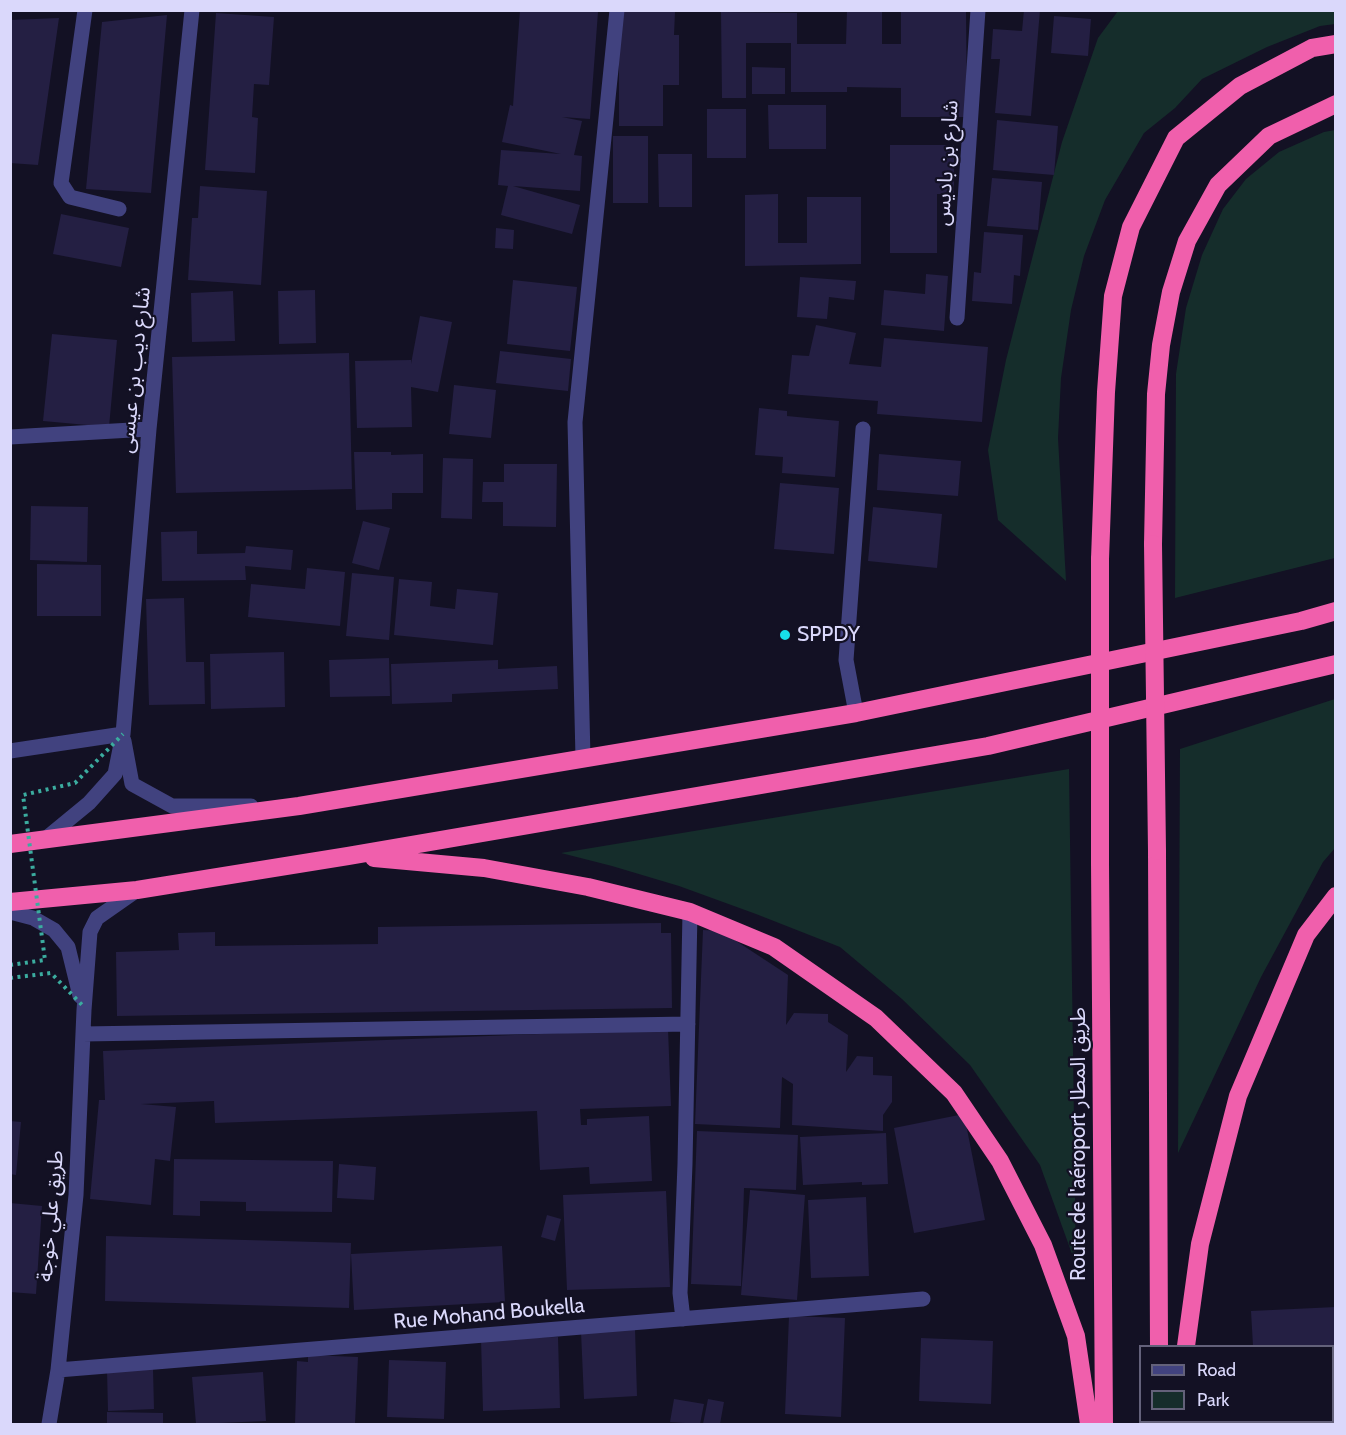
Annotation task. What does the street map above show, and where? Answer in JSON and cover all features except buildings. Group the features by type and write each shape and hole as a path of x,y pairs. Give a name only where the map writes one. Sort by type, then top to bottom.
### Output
{"highway":[{"name":"Route de l'aéroport طريق المطار","path":"1104,1425 1100,559 1113,296 1131,227 1176,138 1240,86 1312,48 1335,44"},
{"path":"1159,1345 1153,544 1157,384 1161,345 1171,292 1187,241 1218,185 1269,136 1335,104"},
{"path":"10,844 299,806 856,713 1301,621 1335,609"},
{"path":"10,902 137,890 988,746 1335,664"},
{"path":"348,856 484,868 588,887 690,912 774,947 876,1018 954,1093 1000,1161 1043,1245 1076,1336 1089,1425"},
{"path":"1186,1345 1200,1244 1238,1096 1306,935 1335,896"}],"street":[{"path":"85,10 62,183 70,197 119,209"},
{"name":"شارع ديب بن عيسى","path":"123,734 150,429 192,10"},
{"path":"583,758 575,422 617,10"},
{"name":"شارع بن باديس","path":"957,318 978,10"},
{"path":"10,437 150,429"},
{"path":"856,713 846,660 863,429"},
{"path":"10,751 123,734"},
{"path":"123,734 132,784 172,806 299,806"},
{"path":"45,840 89,803 115,774 123,734"},
{"name":"طريق علي خوجة","path":"49,1425 58,1370 76,1195 82,1034 90,932 97,918 137,890"},
{"path":"10,912 33,918 54,930 68,947 84,1009"},
{"path":"683,1319 680,1293 686,1164 690,912"},
{"path":"82,1034 688,1024"},
{"name":"Rue Mohand Boukella","path":"58,1370 923,1299"}],"path":[{"path":"10,965 45,960 23,795 75,783 123,734"},
{"path":"10,978 51,973 84,1009"}],"green space":[{"path":"1118,11 1335,11 1335,24 1320,26 1267,47 1202,79 1175,108 1144,133 1105,200 1084,256 1071,310 1061,378 1058,438 1066,581 998,520 988,450 1006,360 1062,142 1098,38"},
{"path":"1335,130 1335,558 1175,598 1176,374 1186,308 1202,255 1223,209 1246,179 1279,152 1324,132"},
{"path":"1335,699 1335,848 1323,862 1261,977 1178,1153 1180,749"},
{"path":"1069,769 1076,1265 1040,1165 970,1065 902,999 840,947 679,886 561,853"}],"place":[{"name":"SPPDY","path":"785,635"}]}
